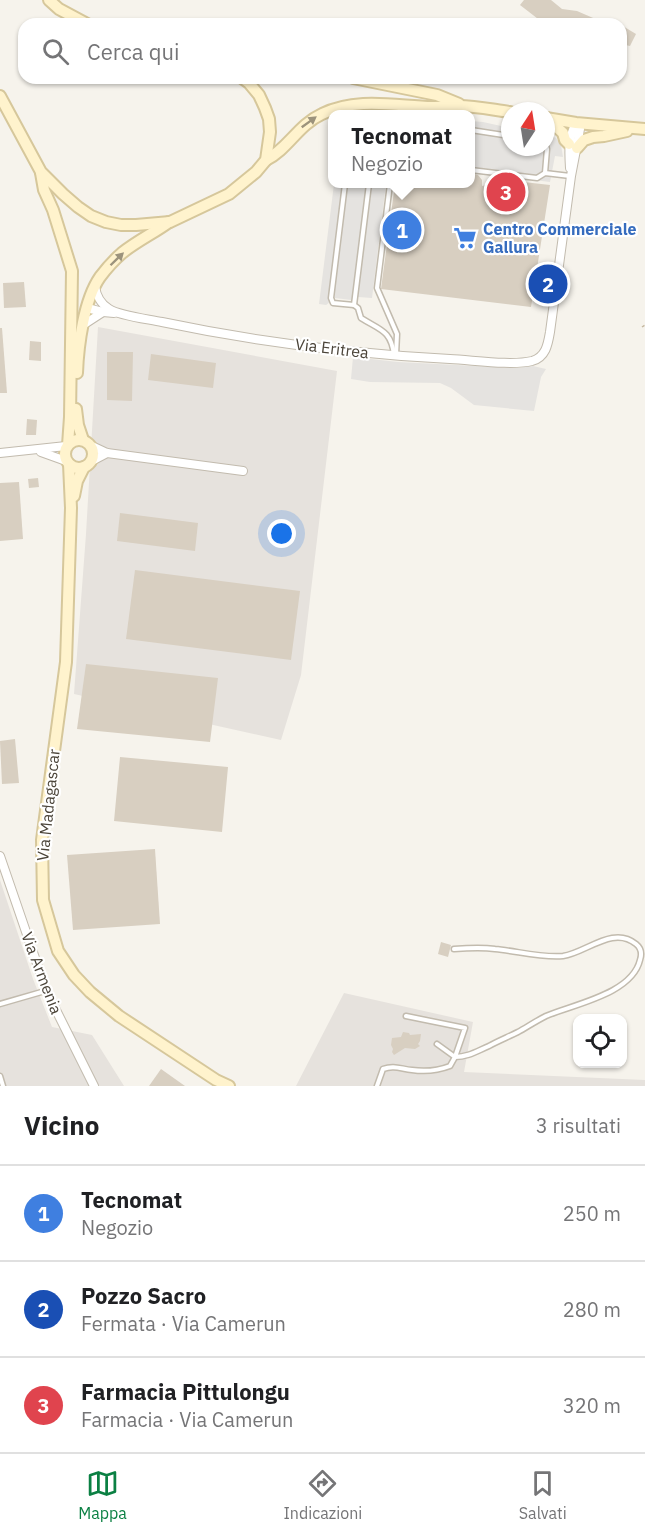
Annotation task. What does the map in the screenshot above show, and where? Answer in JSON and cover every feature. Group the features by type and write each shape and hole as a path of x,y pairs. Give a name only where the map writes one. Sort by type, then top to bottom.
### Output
{"street":[{"path":"49,0 59,9 76,18"},
{"path":"250,84 259,95 269,119 270,132 266,160"},
{"path":"384,84 437,94 462,105"},
{"path":"0,96 41,172 78,207 91,216 121,225 170,222"},
{"path":"331,110 359,104 433,107 462,105 501,111"},
{"path":"87,464 93,454 78,425 76,415 77,368 87,308 99,278 122,254 170,222 229,194 256,172 266,160 277,154 309,121 328,111"},
{"path":"555,120 642,128"},
{"path":"571,176 573,146 580,129 576,123"},
{"path":"555,126 563,133 565,141 573,146"},
{"path":"573,146 593,137 642,128"},
{"path":"41,172 44,190 53,210 72,271 70,417 65,451 68,462"},
{"name":"Via Eritrea","path":"95,286 98,298 110,310 203,331 317,348 395,356 532,361 539,358 548,346 571,176"},
{"path":"72,302 87,308"},
{"name":"Via Eritrea","path":"87,308 122,313"},
{"path":"83,325 103,312"},
{"path":"0,453 37,451 67,446 74,440 87,443 107,453 243,471"},
{"path":"37,451 78,468 107,453"},
{"name":"Via Madagascar","path":"68,462 71,508 66,663 42,840 43,900 57,951 74,975 90,992 119,1016 216,1080 230,1086"},
{"name":"Via Madagascar","path":"71,508 78,481 87,464"},
{"name":"Via Armenia","path":"0,856 45,990 94,1086"}],"lane":[{"path":"475,131 501,135"},
{"path":"545,173 547,156"},
{"path":"475,170 537,178 545,173 571,176"},
{"path":"344,188 331,298 333,303 354,305"},
{"path":"368,188 354,305 361,318 389,336 393,342 395,356"},
{"path":"389,188 377,288 395,328 397,339 395,356"},
{"path":"437,1044 455,1058 470,1056 548,1016 621,985 633,976 641,952 639,945 616,937 564,956 493,948 454,949"},
{"path":"0,1004 45,990"},
{"path":"377,1086 383,1069 391,1066 412,1071 434,1072 450,1066 455,1058 465,1028 406,1016"},
{"path":"0,1076 3,1086"}],"shaded area":[{"path":"475,121 501,126 501,156 555,156 550,182 475,173"},
{"path":"555,138 561,145 563,157 555,156"},
{"path":"334,188 386,188 372,298 358,297 351,300 335,298 326,305 319,304"},
{"path":"98,327 337,371 301,675 281,740 74,694"},
{"path":"353,357 398,362 517,368 533,366 546,369 541,377 534,411 474,405 440,383 370,382 351,379"},
{"path":"0,880 33,979 52,1027 92,1035 124,1086 0,1086"},
{"path":"344,993 473,1022 464,1072 645,1080 645,1086 296,1086"}],"building":[{"path":"524,0 551,0 562,9 577,11 593,18 537,18 520,5"},
{"path":"627,29 636,34 630,46 627,45"},
{"name":"Centro Commerciale Gallura","path":"475,174 482,180 482,186 506,180 550,185 531,307 381,289 394,188 475,188"},
{"path":"24,282 26,307 4,308 3,283"},
{"path":"0,328 2,328 7,393 0,393"},
{"path":"30,341 41,342 41,361 29,360"},
{"path":"107,352 133,352 132,401 107,400"},
{"path":"151,354 216,363 213,388 148,380"},
{"path":"27,419 37,420 36,435 26,435"},
{"path":"38,478 39,487 29,488 28,479"},
{"path":"19,482 23,539 0,541 0,483"},
{"path":"120,513 198,523 195,551 117,541"},
{"path":"135,570 300,591 291,660 126,639"},
{"path":"86,664 218,678 210,742 77,729"},
{"path":"15,739 19,783 2,784 0,741"},
{"path":"120,757 228,767 222,832 114,821"},
{"path":"155,849 160,924 73,930 67,855"},
{"path":"441,942 451,945 448,957 438,954"},
{"path":"403,1032 410,1035 421,1034 418,1044 420,1046 415,1049 405,1048 394,1055 391,1045 392,1038 401,1037"},
{"path":"161,1069 185,1086 149,1086"}],"place":[{"name":"Farmacia Pittulongu","path":"506,192"},
{"name":"Tecnomat","path":"402,230"},
{"name":"Centro Commerciale Gallura","path":"465,238"},
{"name":"Pozzo Sacro","path":"548,284"}]}
